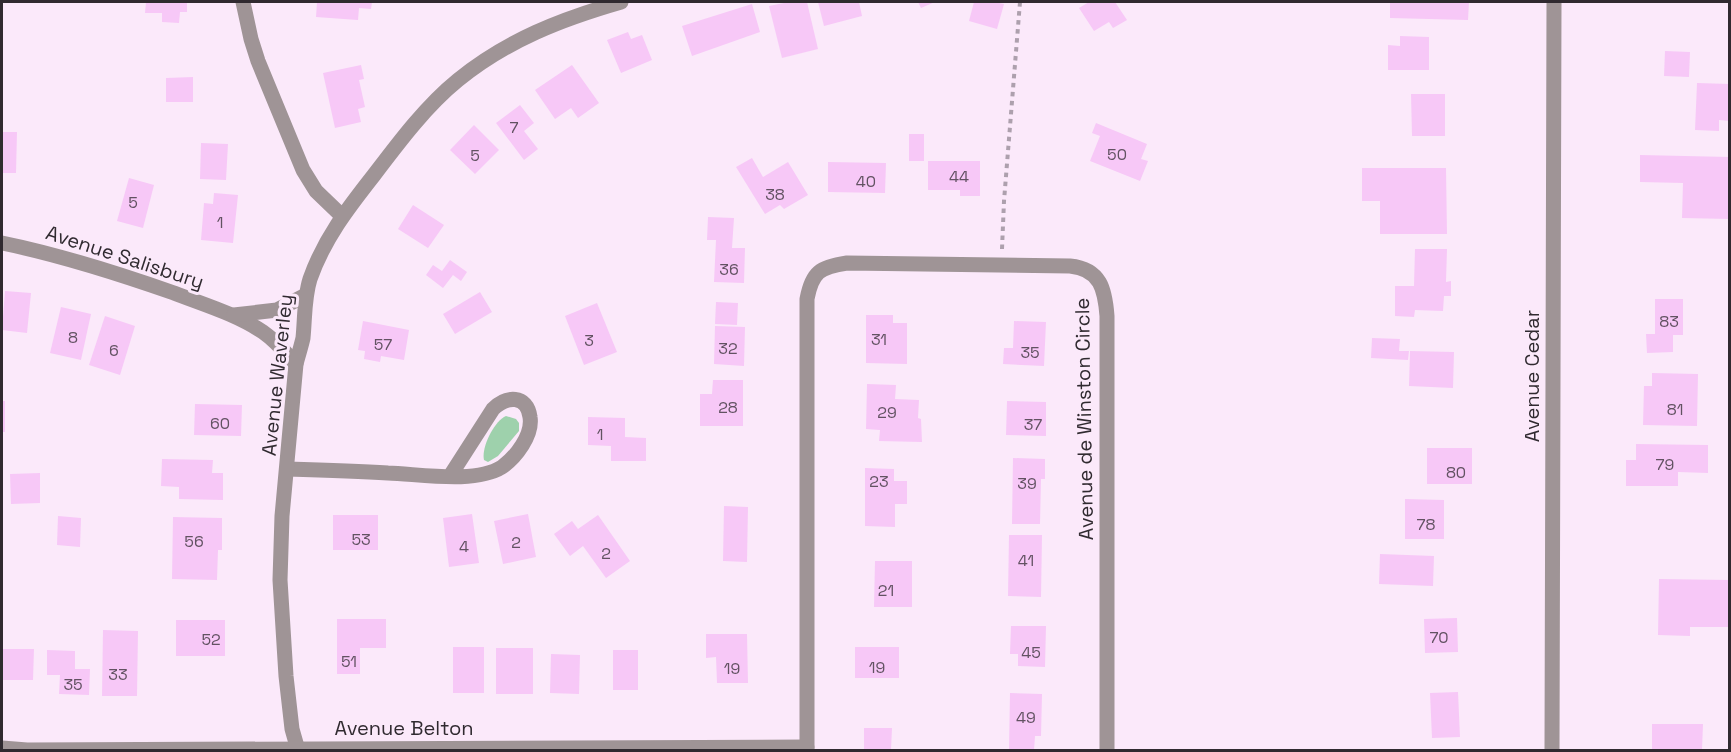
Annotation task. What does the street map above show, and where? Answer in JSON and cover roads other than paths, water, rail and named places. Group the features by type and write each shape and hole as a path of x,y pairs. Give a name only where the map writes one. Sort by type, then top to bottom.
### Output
{"street":[{"path":"243,2 258,61 303,170 316,191 342,216"},
{"name":"Avenue Waverley","path":"297,750 289,708 281,611 281,537 296,364 302,340 306,295 320,254 342,216 404,137 457,81 497,52 536,31 565,19 621,2"},
{"name":"Avenue Cedar","path":"1552,750 1554,2"},
{"name":"Avenue Salisbury","path":"2,243 112,271 234,315 264,333 296,364"},
{"name":"Avenue de Winston Circle","path":"807,749 806,316 809,288 819,271 834,265 926,263 1078,267 1092,274 1102,286 1106,297 1107,316 1107,750"},
{"name":"Avenue Salisbury","path":"234,315 277,310 306,295"},
{"path":"287,469 450,476 488,473 501,468 510,460 526,438 531,417 528,408 522,402 508,399 500,401 450,476"},
{"name":"Avenue Belton","path":"2,748 27,750 807,749"}]}
